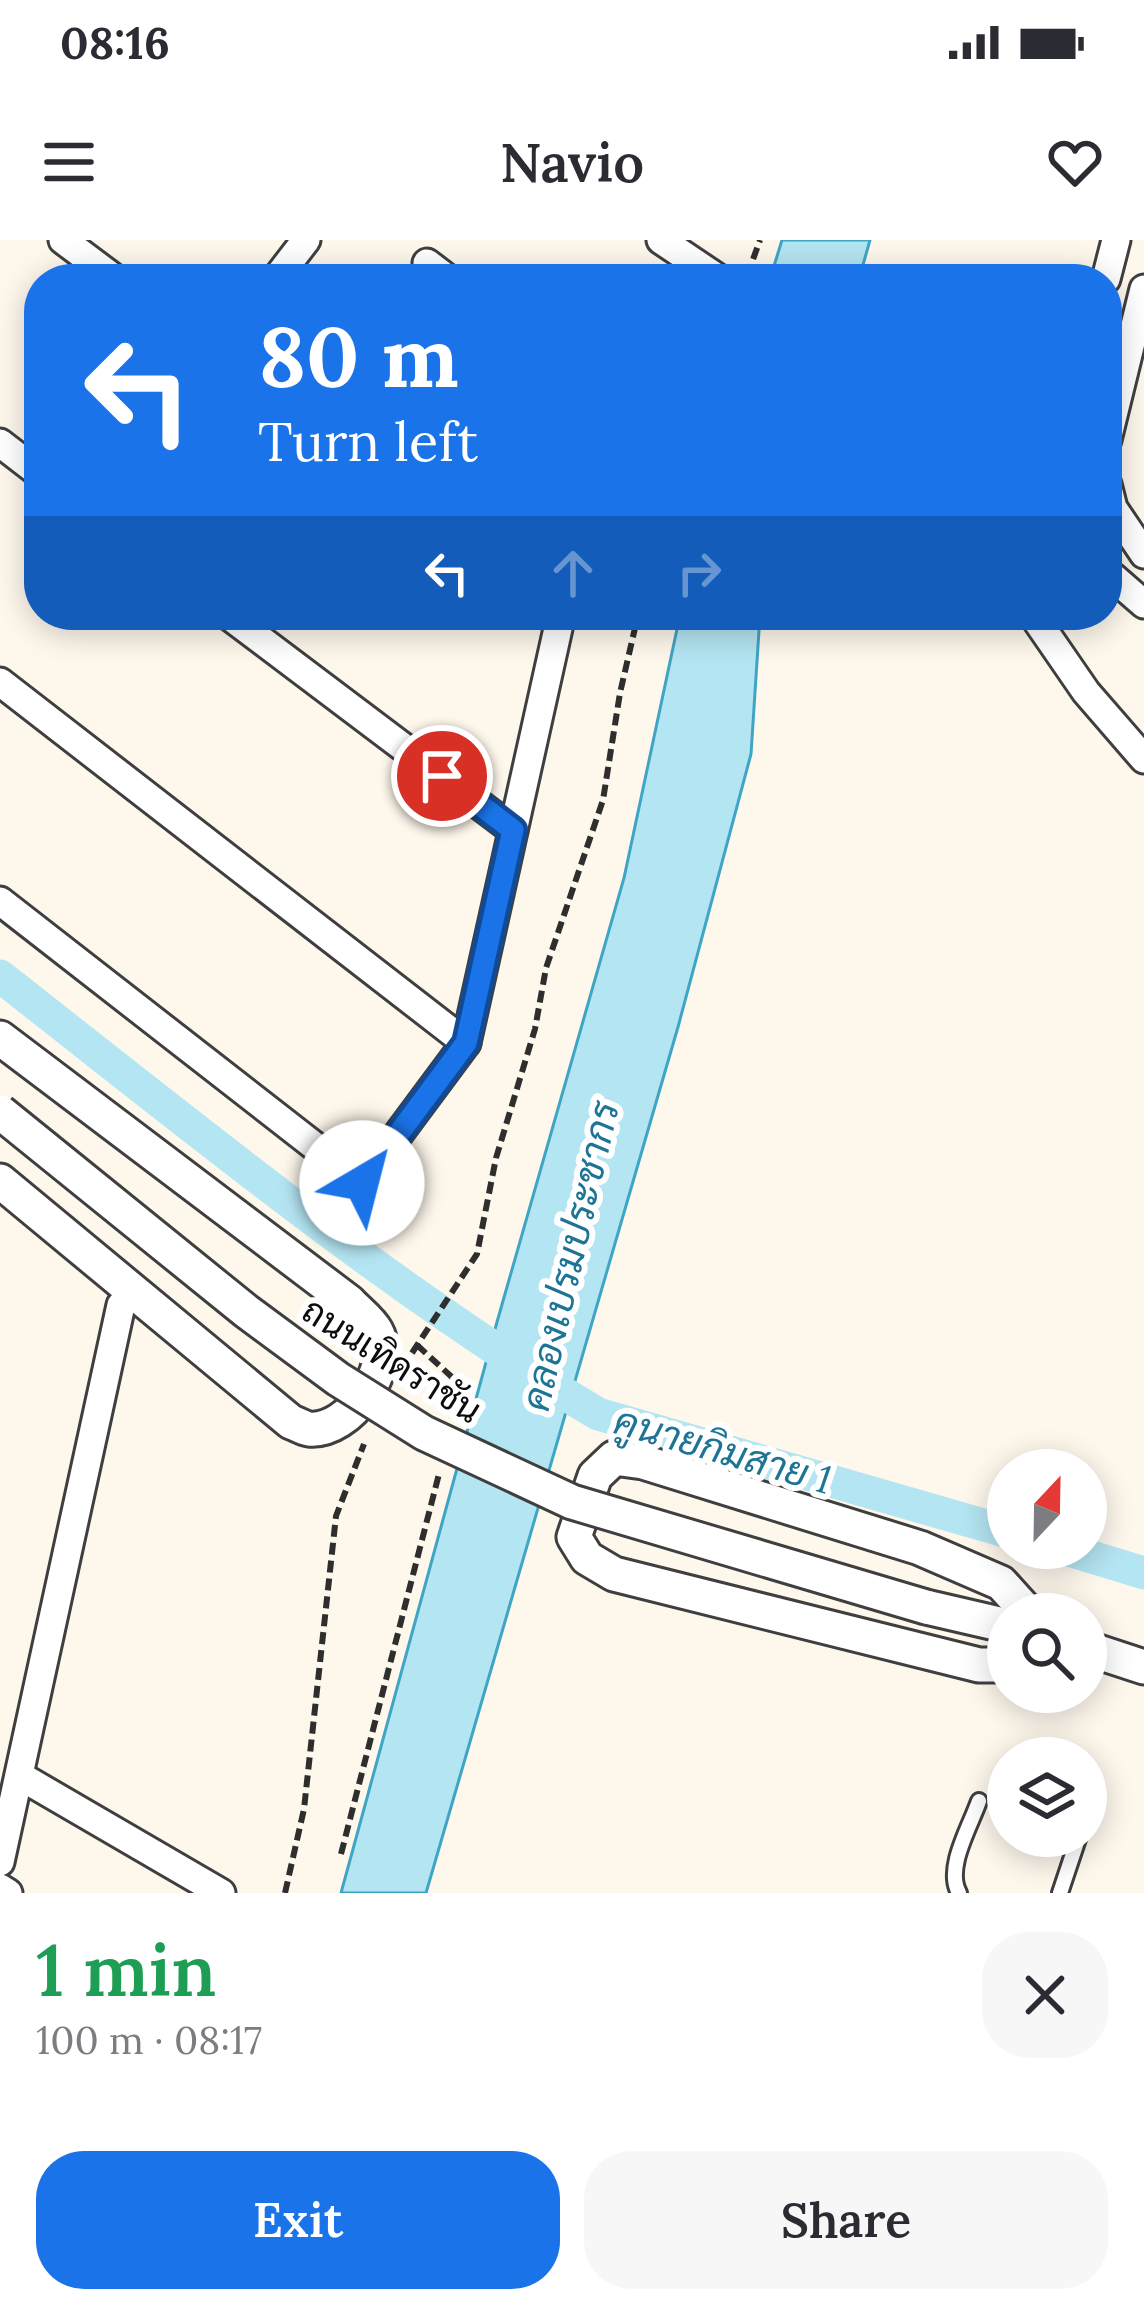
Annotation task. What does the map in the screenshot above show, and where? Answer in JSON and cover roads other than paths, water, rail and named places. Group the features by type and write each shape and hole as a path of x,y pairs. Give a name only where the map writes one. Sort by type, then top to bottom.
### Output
{"street":[{"path":"63,240 95,264"},
{"path":"661,240 696,264"},
{"path":"1122,379 1144,289"},
{"path":"1122,521 1144,554"},
{"path":"248,630 513,830"},
{"path":"0,901 362,1183 466,1043 557,630"},
{"path":"1043,630 1086,692 1144,758"},
{"path":"0,682 466,1043"},
{"path":"0,1038 349,1302 378,1333 379,1365 371,1385 342,1420 311,1429 291,1422 0,1180"},
{"name":"ถนนเทิดราชัน","path":"0,1112 247,1312 338,1379 424,1433 572,1502 987,1621"},
{"path":"0,1862 121,1305"},
{"path":"987,1665 614,1574 587,1558 574,1537 596,1476 614,1458 644,1462 920,1548 1001,1583 1010,1593"},
{"path":"1107,1655 1144,1667"},
{"path":"20,1776 221,1893"},
{"path":"0,1888 8,1893"}],"lane":[{"path":"959,1893 952,1881 980,1801"},
{"path":"1060,1893 1072,1857"}],"water":[{"path":"782,240 870,240 863,264 775,264"},
{"name":"คลองเปรมประชากร","path":"677,630 759,630 751,754 678,1027 426,1893 341,1893 497,1322 624,878"}],"waterway":[{"name":"คูนายกิมสาย 1","path":"0,976 367,1259 598,1414 987,1526"},
{"name":"คูนายกิมสาย 1","path":"1107,1562 1144,1573"}]}
